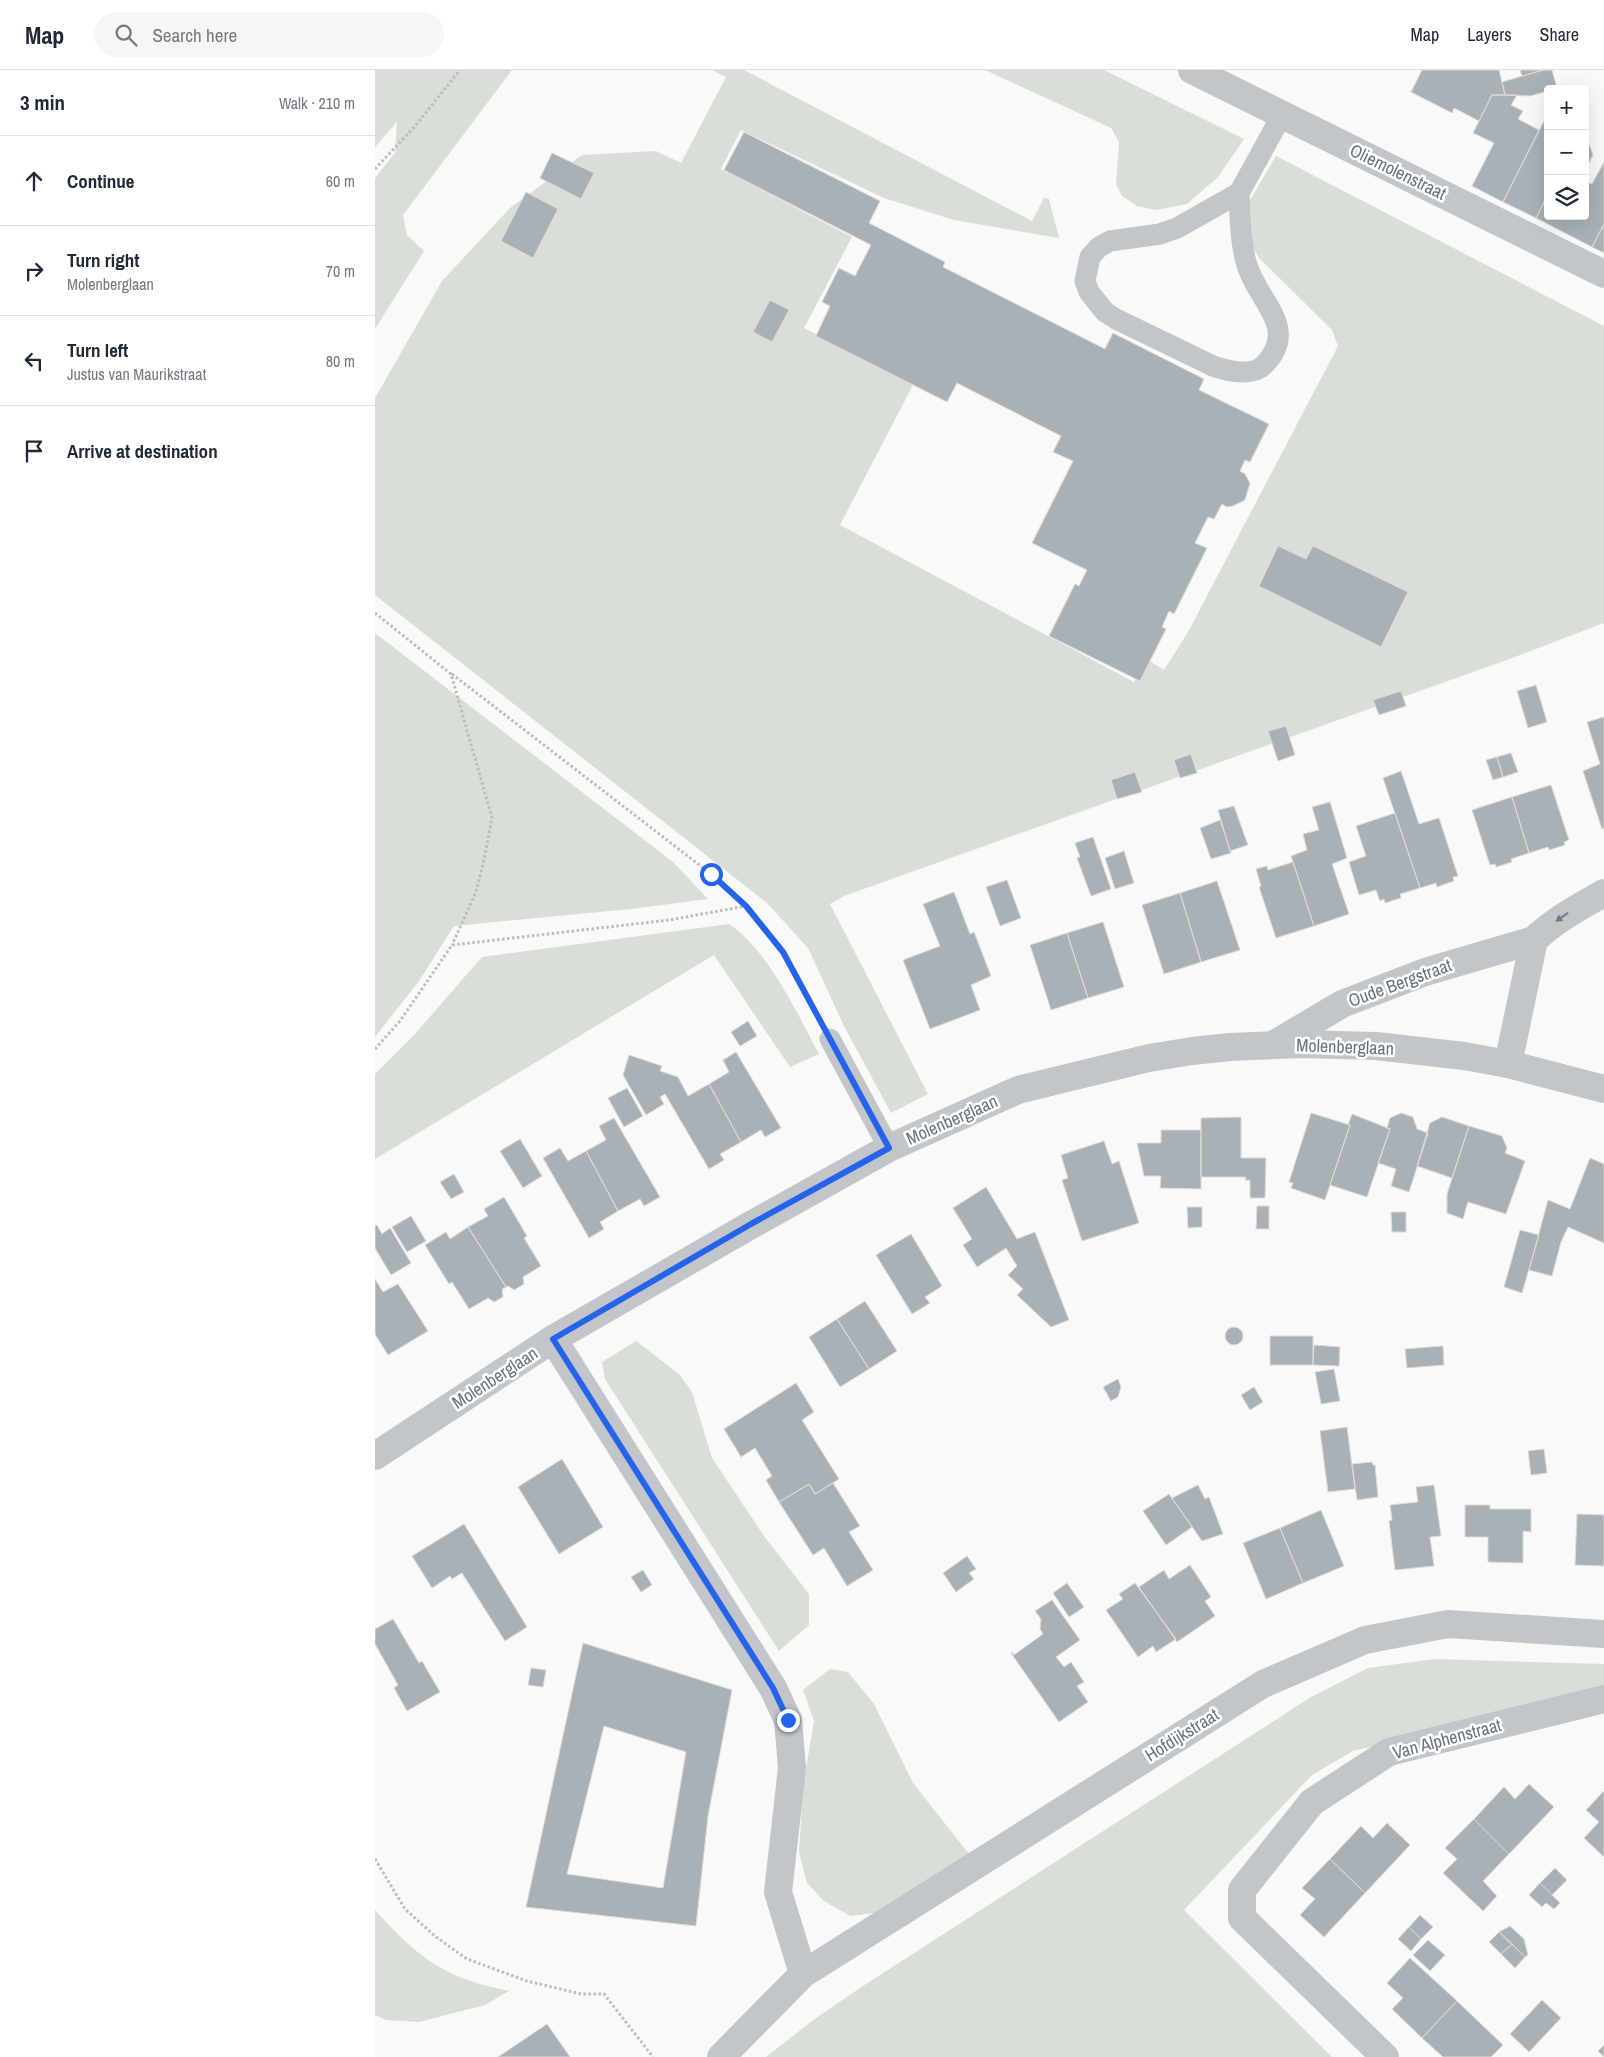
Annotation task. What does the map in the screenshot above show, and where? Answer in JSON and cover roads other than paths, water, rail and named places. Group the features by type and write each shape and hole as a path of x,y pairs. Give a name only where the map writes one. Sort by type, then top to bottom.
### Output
{"street":[{"name":"Oliemolenstraat","path":"1192,70 1604,274"},
{"name":"Oude Bergstraat","path":"1273,1045 1343,1004 1425,972 1534,940 1569,912 1604,893"},
{"path":"1508,1064 1534,940"},
{"name":"Molenberglaan","path":"375,1456 553,1339 751,1224 889,1148 1018,1090 1149,1058 1230,1047 1273,1045 1376,1046 1464,1056 1508,1064 1604,1089"},
{"path":"553,1339 773,1688 788,1720 793,1768 778,1892 803,1974"},
{"name":"Hofdijkstraat","path":"728,2053 803,1974 1263,1684 1365,1640 1448,1624 1604,1634"},
{"name":"Van Alphenstraat","path":"1385,2057 1242,1918 1242,1890 1312,1802 1389,1752 1604,1699"}],"lane":[{"path":"1239,193 1177,228 1160,234 1110,241 1099,247 1090,257 1087,268 1085,282 1089,292 1105,312 1116,319 1213,366 1237,372 1251,371 1262,367 1277,348 1280,335 1278,323 1252,279 1246,262 1240,226 1239,193 1281,114"},
{"path":"830,1039 889,1148"}]}
